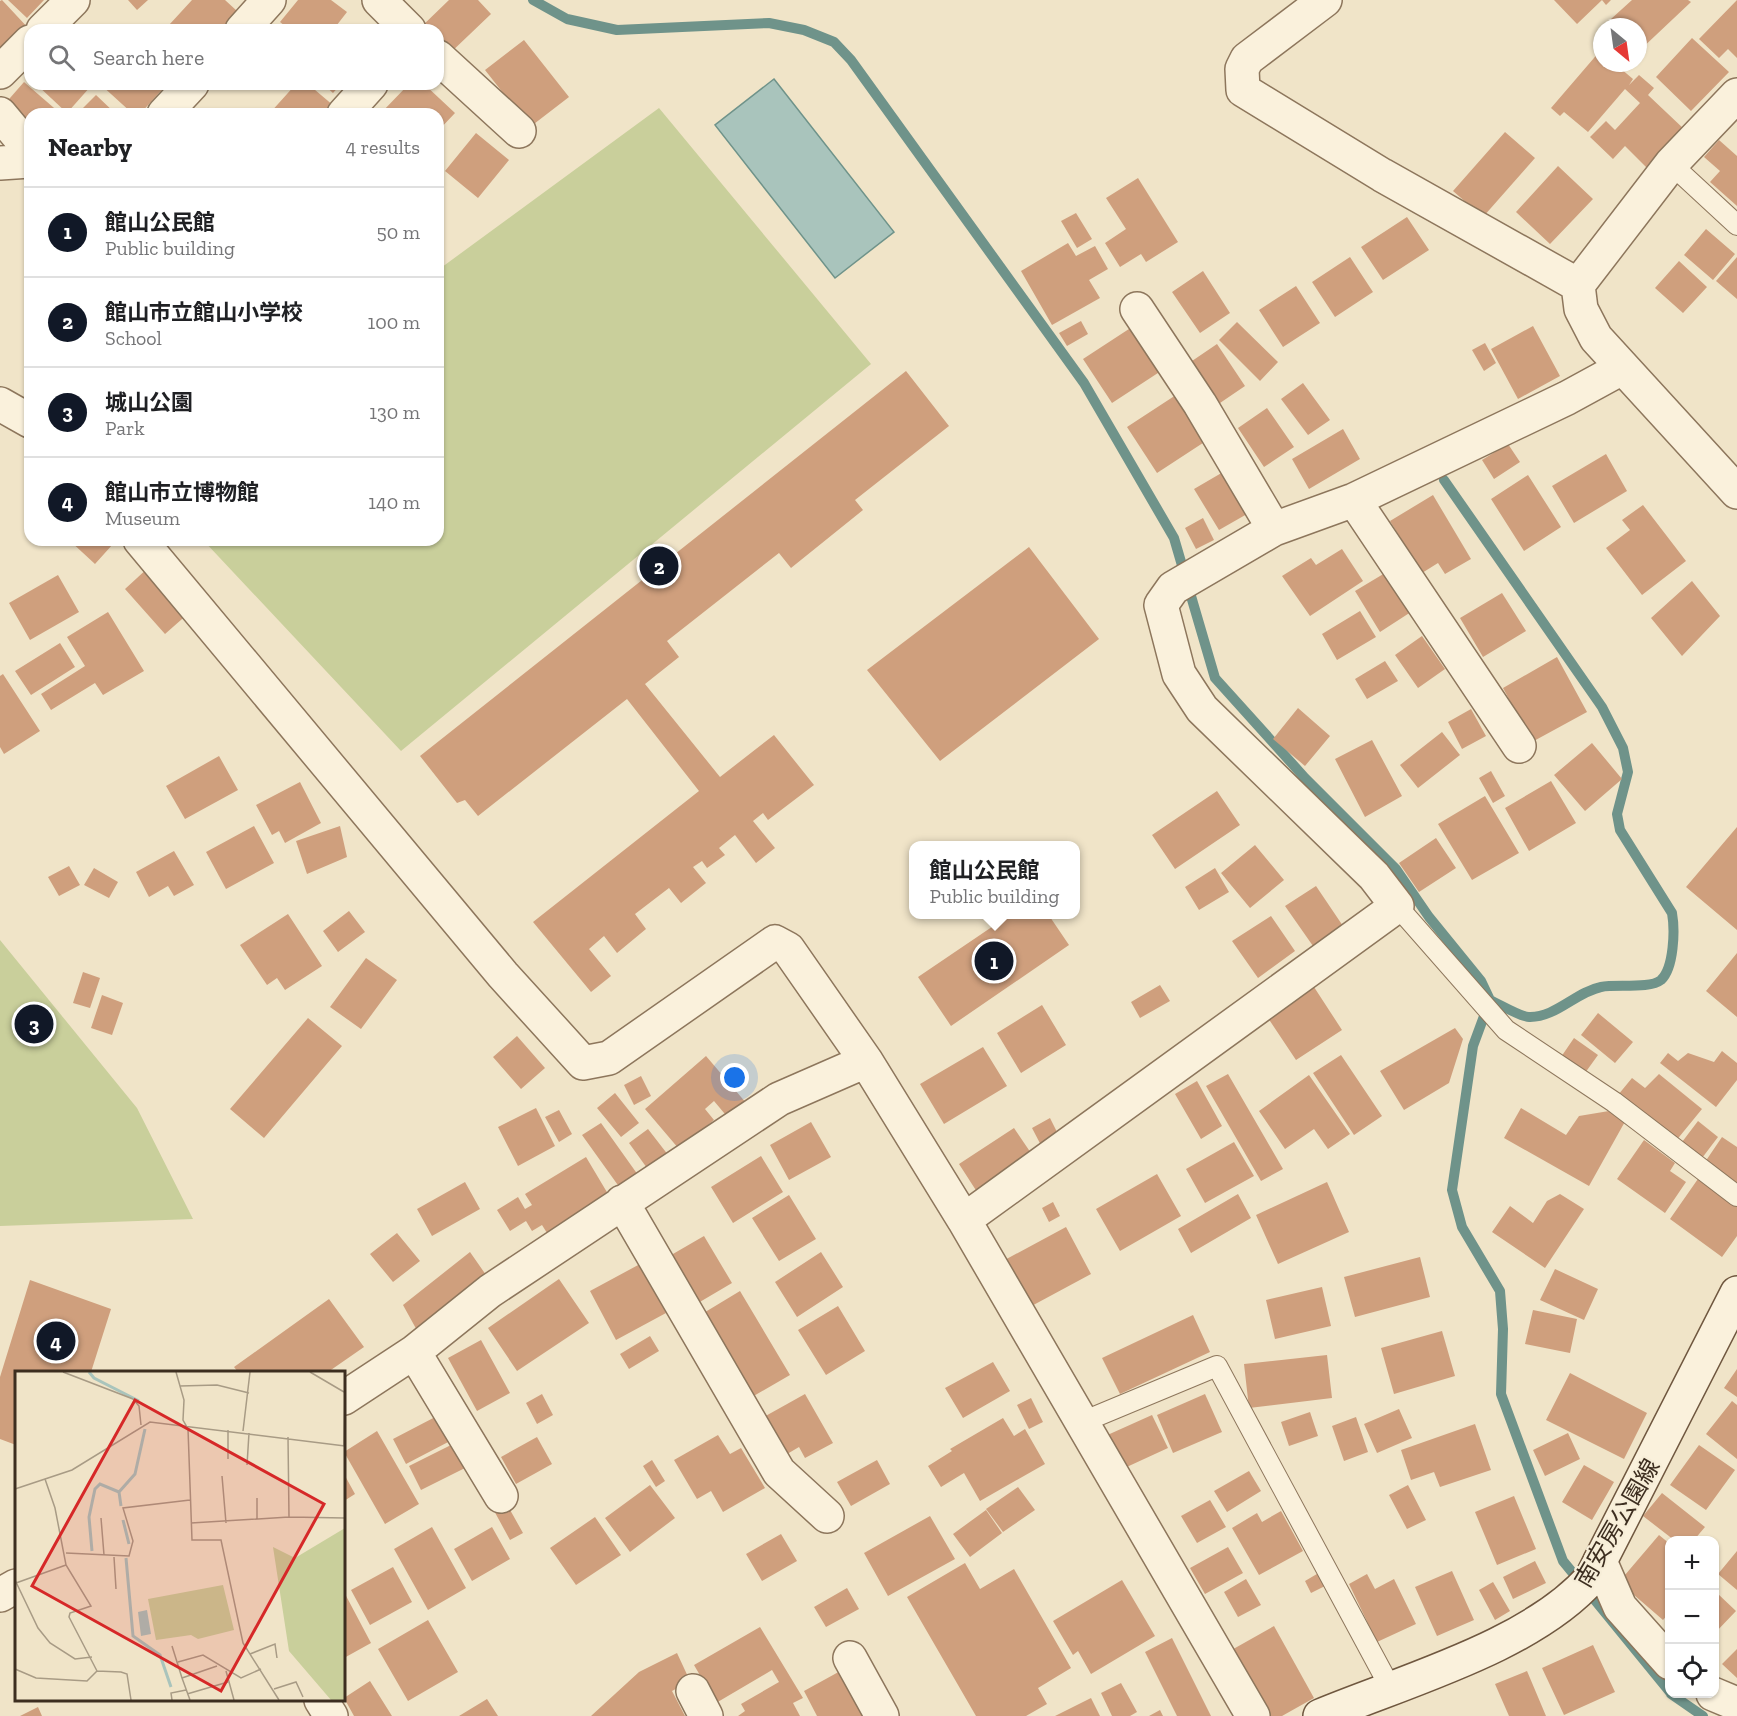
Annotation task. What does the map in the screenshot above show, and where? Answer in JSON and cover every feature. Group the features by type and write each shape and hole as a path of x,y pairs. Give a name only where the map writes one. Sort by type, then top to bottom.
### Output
{"street":[{"path":"49,24 73,0"},
{"path":"247,24 269,0"},
{"path":"379,0 403,24"},
{"path":"1325,0 1247,58 1242,69 1243,90 1382,175 1578,285"},
{"path":"0,72 24,48"},
{"path":"444,62 519,131"},
{"path":"170,108 186,90"},
{"path":"349,108 366,90"},
{"path":"1737,95 1671,164 1578,285 1581,309 1596,338 1737,492"},
{"path":"0,114 24,143"},
{"path":"0,163 24,161"},
{"path":"1137,309 1200,404 1274,529"},
{"path":"964,1220 1397,906 1374,876 1202,708 1179,674 1161,605 1173,588 1274,529 1354,501 1567,398 1622,368"},
{"path":"0,404 24,418"},
{"path":"1354,501 1519,746"},
{"path":"145,546 503,975 583,1063 609,1058 775,942 788,949 866,1061 964,1220 1080,1423 1253,1716"},
{"path":"345,1397 414,1352 490,1291 779,1099 866,1061"},
{"path":"622,1202 779,1472 827,1516"},
{"name":"南安房公園線","path":"1320,1716 1461,1661 1550,1616 1589,1578 1737,1293"},
{"path":"414,1352 501,1496"},
{"path":"1589,1578 1620,1607 1665,1657"},
{"path":"0,1595 15,1587"},
{"path":"850,1658 882,1716"},
{"path":"1719,1696 1737,1704"},
{"path":"322,1701 331,1716"}],"lane":[{"path":"1671,164 1737,225"},
{"path":"1397,906 1479,1003 1506,1030 1614,1101 1737,1196"},
{"path":"1080,1423 1217,1366 1390,1687"}],"green space":[{"path":"659,108 871,364 401,751 209,546 444,546 444,266"},
{"path":"0,940 137,1108 193,1219 0,1226"}],"water":[{"path":"774,79 894,232 835,278 715,125"}],"building":[{"path":"2,0 24,24 24,34 0,50 0,1"},
{"path":"8,0 44,0 27,18"},
{"path":"128,0 148,0 137,10"},
{"path":"192,0 225,0 237,11 225,24 170,24"},
{"path":"298,0 331,0 347,12 338,24 282,24 280,22"},
{"path":"449,0 478,0 491,14 447,56 444,53 444,24 424,24"},
{"path":"1554,0 1602,0 1577,24"},
{"path":"1632,0 1688,0 1691,2 1647,44 1647,18 1612,18"},
{"path":"1737,0 1737,58 1728,49 1719,58 1699,39"},
{"path":"1692,38 1729,72 1691,111 1656,77"},
{"path":"524,40 569,97 530,127 485,70"},
{"path":"1593,59 1593,72 1625,72 1633,79 1629,85 1639,75 1654,88 1648,95 1685,130 1647,168 1625,146 1613,159 1590,137 1606,121 1615,130 1640,103 1625,89 1588,132 1564,112 1560,116 1551,108"},
{"path":"24,82 24,90 33,90 54,108 24,108 24,124 3,106"},
{"path":"42,90 87,90 71,108 62,108"},
{"path":"107,90 162,90 145,108 126,108"},
{"path":"291,90 315,90 334,106 332,108 274,108"},
{"path":"403,90 430,90 455,113 444,125 444,108 386,108"},
{"path":"96,95 110,108 83,108"},
{"path":"1505,132 1535,158 1483,217 1453,191"},
{"path":"476,133 509,160 478,198 445,171"},
{"path":"1719,140 1737,156 1737,206 1710,182 1720,171 1704,157"},
{"path":"1558,166 1593,199 1550,244 1516,212"},
{"path":"1138,178 1178,242 1146,262 1141,254 1120,267 1105,243 1126,229 1106,198"},
{"path":"1076,213 1092,239 1077,248 1061,221"},
{"path":"1407,217 1429,250 1383,280 1361,247"},
{"path":"1706,229 1735,254 1713,280 1684,255"},
{"path":"1068,243 1076,256 1095,246 1108,269 1089,280 1100,298 1052,325 1021,271"},
{"path":"1350,257 1373,292 1335,317 1312,282"},
{"path":"1737,257 1737,299 1716,281"},
{"path":"1679,261 1707,287 1683,313 1655,288"},
{"path":"1203,271 1230,313 1200,333 1172,292"},
{"path":"1296,286 1320,323 1283,347 1259,310"},
{"path":"1081,321 1088,334 1067,346 1059,333"},
{"path":"1237,322 1278,362 1260,381 1219,340"},
{"path":"1533,326 1560,376 1518,399 1491,349"},
{"path":"1132,327 1161,371 1112,403 1083,359"},
{"path":"1485,343 1496,363 1484,371 1472,350"},
{"path":"1217,344 1245,386 1220,403 1192,361"},
{"path":"906,371 949,426 855,500 863,510 791,568 779,553 667,641 679,657 645,684 720,777 774,735 814,785 768,820 763,813 753,821 775,848 756,863 735,835 719,848 725,855 707,868 702,861 693,867 706,883 681,903 669,888 635,914 646,929 617,953 604,936 589,949 611,976 591,992 533,922 699,791 627,699 478,816 465,800 457,803 420,756"},
{"path":"1303,383 1330,420 1308,435 1281,399"},
{"path":"1179,393 1209,439 1157,473 1127,427"},
{"path":"1267,408 1294,447 1264,467 1238,428"},
{"path":"1343,429 1360,459 1309,489 1292,459"},
{"path":"1508,444 1520,462 1494,479 1482,460"},
{"path":"1606,454 1627,491 1574,523 1552,486"},
{"path":"1230,468 1254,510 1219,530 1194,489"},
{"path":"1528,475 1561,527 1524,551 1491,499"},
{"path":"1433,495 1471,559 1445,574 1438,563 1422,573 1390,521"},
{"path":"1643,505 1686,561 1642,595 1606,548 1630,530 1622,520"},
{"path":"1203,518 1214,540 1196,549 1185,528"},
{"path":"76,546 111,546 95,564"},
{"path":"1029,547 1099,639 940,761 867,670"},
{"path":"1342,549 1363,581 1310,616 1282,576 1311,558 1316,565"},
{"path":"149,567 190,612 165,634 125,589"},
{"path":"1390,570 1414,610 1380,632 1355,591"},
{"path":"58,575 79,612 30,640 9,603"},
{"path":"1692,581 1720,616 1682,656 1651,618"},
{"path":"1502,593 1526,631 1483,657 1460,618"},
{"path":"1360,611 1376,637 1337,660 1322,634"},
{"path":"108,612 144,671 103,695 95,683 51,710 41,694 85,666 67,637"},
{"path":"1422,636 1445,669 1418,688 1395,655"},
{"path":"60,643 75,667 31,695 15,671"},
{"path":"1557,657 1587,712 1532,742 1503,688"},
{"path":"1385,661 1398,681 1367,699 1355,679"},
{"path":"3,674 40,731 4,754 0,747 0,676"},
{"path":"1298,708 1330,736 1305,766 1273,739"},
{"path":"1471,709 1486,736 1462,749 1448,722"},
{"path":"1442,732 1460,755 1418,788 1400,765"},
{"path":"1372,740 1402,796 1365,817 1335,759"},
{"path":"1592,743 1622,779 1585,811 1554,775"},
{"path":"219,756 238,790 185,819 166,786"},
{"path":"1491,771 1505,796 1493,803 1479,778"},
{"path":"1551,781 1576,823 1529,851 1505,808"},
{"path":"300,782 321,823 285,843 279,831 272,835 256,805"},
{"path":"1217,791 1240,825 1175,869 1152,835"},
{"path":"1485,796 1519,853 1472,880 1438,824"},
{"path":"254,826 274,863 226,889 206,852"},
{"path":"340,826 347,857 307,874 296,841"},
{"path":"1737,827 1737,930 1686,887"},
{"path":"1436,838 1456,868 1419,892 1399,863"},
{"path":"1255,845 1284,880 1250,908 1221,873"},
{"path":"174,851 194,885 174,896 168,886 149,897 136,872"},
{"path":"69,866 80,885 59,896 48,877"},
{"path":"94,868 118,882 109,898 84,885"},
{"path":"1215,868 1229,892 1199,910 1185,887"},
{"path":"1316,886 1343,926 1313,946 1285,906"},
{"path":"349,911 365,932 338,952 323,931"},
{"path":"288,914 322,966 285,990 277,978 267,985 240,945"},
{"path":"1271,916 1295,951 1258,978 1232,941"},
{"path":"1004,919 1051,919 1069,945 951,1026 918,977"},
{"path":"1737,953 1737,1017 1706,991"},
{"path":"366,958 397,980 361,1029 330,1007"},
{"path":"83,972 100,978 90,1008 73,1003"},
{"path":"1160,985 1170,1001 1140,1018 1131,1002"},
{"path":"1314,987 1342,1030 1296,1060 1268,1018"},
{"path":"102,995 123,1003 112,1035 91,1028"},
{"path":"1042,1005 1066,1045 1021,1073 997,1033"},
{"path":"1598,1013 1633,1042 1615,1063 1581,1035"},
{"path":"308,1018 342,1046 264,1138 230,1109"},
{"path":"1455,1028 1463,1039 1449,1083 1404,1110 1380,1071"},
{"path":"517,1036 545,1068 521,1089 493,1057"},
{"path":"1574,1038 1598,1055 1585,1073 1561,1057"},
{"path":"983,1047 1007,1086 944,1124 920,1084"},
{"path":"1722,1051 1737,1063 1737,1080 1716,1107 1660,1063 1668,1053 1678,1061 1688,1053 1714,1062"},
{"path":"1341,1055 1382,1116 1354,1135 1313,1073"},
{"path":"706,1056 753,1111 735,1126 714,1101 705,1109 714,1120 679,1149 645,1109"},
{"path":"1228,1074 1283,1169 1261,1181 1206,1086"},
{"path":"1659,1074 1702,1109 1675,1142 1618,1095 1632,1078 1645,1088"},
{"path":"1309,1075 1350,1134 1328,1149 1314,1129 1285,1149 1259,1111"},
{"path":"641,1076 651,1096 634,1105 624,1085"},
{"path":"1197,1081 1222,1126 1201,1139 1175,1094"},
{"path":"615,1093 639,1123 621,1137 597,1108"},
{"path":"536,1108 555,1146 518,1166 498,1127"},
{"path":"1521,1108 1566,1135 1579,1116 1615,1110 1627,1118 1589,1186 1504,1138"},
{"path":"559,1110 572,1134 559,1142 545,1117"},
{"path":"1050,1118 1062,1142 1044,1151 1032,1128"},
{"path":"1698,1121 1718,1137 1699,1162 1679,1146"},
{"path":"811,1122 831,1157 789,1180 770,1145"},
{"path":"601,1123 643,1182 625,1195 582,1135"},
{"path":"1014,1128 1035,1159 979,1195 959,1164"},
{"path":"648,1129 672,1160 652,1175 629,1143"},
{"path":"1722,1137 1737,1147 1737,1188 1703,1165"},
{"path":"1644,1140 1675,1163 1670,1171 1686,1182 1665,1213 1617,1179"},
{"path":"1234,1142 1254,1176 1205,1203 1186,1169"},
{"path":"761,1156 783,1192 733,1223 711,1187"},
{"path":"586,1157 614,1204 552,1241 542,1225 532,1231 526,1221 510,1231 497,1210 518,1197 525,1209 532,1205 525,1194"},
{"path":"1157,1174 1181,1216 1120,1251 1096,1209"},
{"path":"1700,1176 1737,1203 1737,1236 1722,1257 1670,1219"},
{"path":"465,1182 480,1209 432,1236 417,1209"},
{"path":"1327,1182 1349,1232 1278,1264 1256,1215"},
{"path":"1238,1194 1251,1218 1191,1253 1178,1229"},
{"path":"1560,1194 1584,1209 1545,1268 1492,1232 1510,1206 1533,1223 1547,1201"},
{"path":"789,1195 816,1239 779,1261 752,1218"},
{"path":"1053,1202 1060,1216 1049,1222 1042,1208"},
{"path":"1066,1227 1091,1274 1026,1309 1001,1262"},
{"path":"397,1233 420,1261 393,1282 370,1254"},
{"path":"704,1236 732,1283 693,1306 666,1258"},
{"path":"470,1252 493,1285 419,1334 403,1305"},
{"path":"821,1252 843,1287 797,1317 775,1282"},
{"path":"1420,1257 1430,1297 1355,1317 1344,1277"},
{"path":"640,1264 666,1313 616,1340 590,1291"},
{"path":"1555,1269 1598,1289 1584,1320 1540,1300"},
{"path":"559,1279 589,1323 517,1371 488,1328"},
{"path":"30,1280 111,1309 91,1371 15,1371 15,1445 0,1439 0,1377"},
{"path":"1322,1287 1331,1326 1275,1339 1266,1300"},
{"path":"740,1291 790,1375 745,1401 697,1317"},
{"path":"329,1299 364,1347 329,1371 237,1371 234,1367"},
{"path":"838,1306 865,1351 826,1375 798,1330"},
{"path":"1533,1310 1577,1319 1570,1353 1525,1344"},
{"path":"1193,1315 1210,1352 1120,1394 1102,1358"},
{"path":"1442,1331 1455,1376 1394,1394 1381,1348"},
{"path":"650,1336 659,1351 629,1369 620,1354"},
{"path":"481,1340 510,1393 477,1411 448,1358"},
{"path":"1327,1355 1332,1398 1249,1408 1244,1364"},
{"path":"993,1362 1010,1391 963,1418 945,1388"},
{"path":"1737,1369 1737,1397 1724,1388"},
{"path":"1570,1373 1647,1413 1624,1459 1546,1420"},
{"path":"542,1394 553,1415 537,1424 526,1403"},
{"path":"805,1394 833,1443 805,1458 799,1447 777,1460 755,1422"},
{"path":"1205,1394 1222,1432 1173,1453 1157,1415"},
{"path":"1031,1398 1043,1422 1029,1429 1017,1405"},
{"path":"1732,1401 1737,1405 1737,1459 1706,1434"},
{"path":"1399,1409 1412,1438 1377,1453 1364,1424"},
{"path":"1310,1412 1318,1436 1289,1446 1281,1422"},
{"path":"439,1415 452,1440 406,1464 393,1439"},
{"path":"1152,1415 1168,1448 1118,1471 1103,1437"},
{"path":"1356,1417 1368,1452 1344,1461 1332,1426"},
{"path":"1003,1418 1014,1436 1025,1429 1045,1464 980,1501 964,1473 941,1487 928,1466 952,1451 950,1449"},
{"path":"1475,1424 1491,1470 1440,1487 1434,1472 1411,1480 1401,1450"},
{"path":"377,1431 419,1504 385,1524 345,1451"},
{"path":"1568,1433 1580,1459 1545,1476 1533,1450"},
{"path":"718,1435 730,1454 741,1448 765,1488 723,1512 711,1491 697,1499 674,1460"},
{"path":"537,1437 552,1464 516,1484 501,1457"},
{"path":"453,1444 465,1468 421,1490 409,1466"},
{"path":"1699,1445 1735,1470 1706,1510 1670,1485"},
{"path":"652,1460 665,1481 656,1487 643,1466"},
{"path":"877,1460 890,1484 851,1506 837,1482"},
{"path":"1584,1465 1614,1482 1592,1520 1562,1502"},
{"path":"1249,1471 1261,1491 1227,1512 1214,1491"},
{"path":"345,1476 355,1494 345,1500"},
{"path":"650,1485 675,1518 630,1552 605,1518"},
{"path":"1408,1485 1426,1520 1407,1529 1389,1495"},
{"path":"1018,1487 1035,1510 1003,1532 986,1509"},
{"path":"1662,1493 1705,1527 1697,1536 1669,1536 1643,1516"},
{"path":"1514,1496 1536,1549 1497,1565 1475,1512"},
{"path":"504,1499 523,1533 510,1540 492,1507"},
{"path":"1210,1500 1226,1527 1197,1543 1181,1516"},
{"path":"986,1510 1002,1533 970,1557 953,1534"},
{"path":"1281,1511 1303,1551 1259,1575 1232,1528 1257,1513 1262,1522"},
{"path":"930,1516 955,1559 888,1596 864,1553"},
{"path":"595,1517 621,1555 576,1585 550,1548"},
{"path":"432,1527 466,1588 428,1610 394,1549"},
{"path":"492,1527 510,1559 472,1581 454,1549"},
{"path":"781,1534 797,1561 762,1581 746,1554"},
{"path":"1659,1535 1665,1540 1665,1618 1663,1620 1619,1582"},
{"path":"1228,1547 1243,1573 1205,1594 1190,1568"},
{"path":"1737,1551 1737,1590 1719,1573"},
{"path":"1535,1561 1546,1583 1513,1599 1503,1577"},
{"path":"965,1563 980,1589 1014,1569 1071,1668 1038,1688 1047,1704 1026,1716 976,1716 907,1597"},
{"path":"393,1567 412,1602 370,1625 351,1590"},
{"path":"1322,1571 1329,1584 1311,1593 1305,1581"},
{"path":"1452,1571 1474,1620 1437,1636 1415,1587"},
{"path":"1367,1574 1375,1589 1394,1579 1416,1624 1377,1642 1349,1584"},
{"path":"1246,1579 1261,1605 1238,1617 1224,1592"},
{"path":"1122,1580 1155,1636 1091,1674 1078,1651 1073,1655 1053,1621"},
{"path":"1493,1582 1510,1611 1495,1620 1479,1590"},
{"path":"847,1588 859,1609 826,1627 814,1607"},
{"path":"345,1594 371,1643 345,1657"},
{"path":"1719,1595 1736,1611 1719,1629"},
{"path":"428,1620 458,1672 408,1701 378,1649"},
{"path":"1274,1626 1314,1698 1282,1716 1264,1716 1228,1652"},
{"path":"760,1627 803,1698 793,1703 800,1716 738,1716 745,1711 741,1704 779,1682 772,1670 716,1703 694,1665"},
{"path":"1172,1638 1211,1716 1177,1716 1145,1652"},
{"path":"1593,1645 1615,1692 1564,1715 1542,1668"},
{"path":"1737,1649 1737,1678 1722,1664"},
{"path":"677,1653 690,1681 672,1691 685,1716 591,1716 639,1672"},
{"path":"853,1664 881,1716 817,1716 804,1691"},
{"path":"1527,1671 1546,1716 1509,1716 1495,1684"},
{"path":"370,1681 392,1716 354,1716 345,1697"},
{"path":"1121,1683 1137,1712 1130,1716 1112,1716 1101,1693"},
{"path":"1091,1698 1100,1716 1055,1716"},
{"path":"487,1699 498,1716 459,1716"},
{"path":"38,1707 42,1716 20,1716"},
{"path":"1160,1710 1163,1716 1149,1716"}],"waterway":[{"path":"533,0 567,19 617,30 769,23 804,30 834,42 851,60 1084,383 1174,538 1215,678 1305,778 1396,869 1429,917 1481,981 1490,1000 1473,1046 1452,1190 1462,1227 1500,1291 1503,1329 1501,1394 1563,1561 1665,1686"},
{"path":"1444,480 1602,707 1623,748 1628,772 1617,814 1620,830 1672,913 1673,920 1669,967 1661,980 1656,983 1601,987 1539,1016 1521,1015 1490,1000"},
{"path":"1677,1698 1703,1716"}],"place":[{"name":"館山市立館山小学校","path":"659,566"},
{"name":"館山公民館","path":"994,961"},
{"name":"城山公園","path":"34,1024"},
{"name":"館山市立博物館","path":"56,1341"}]}
